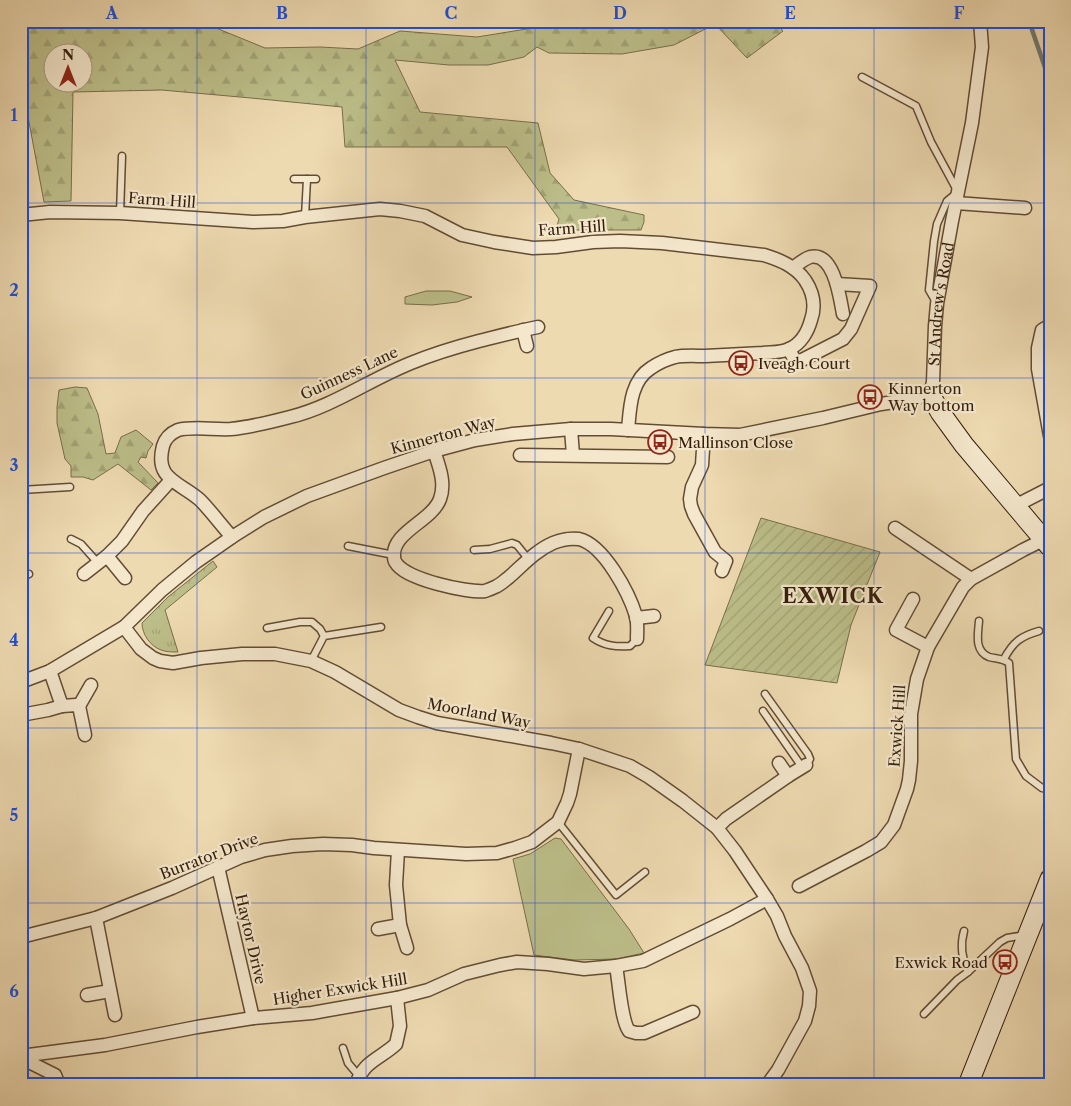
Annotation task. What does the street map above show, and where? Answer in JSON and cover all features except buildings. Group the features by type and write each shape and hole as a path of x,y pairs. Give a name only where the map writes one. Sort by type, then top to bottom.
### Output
{"street":[{"name":"St Andrew's Road","path":"930,394 933,382 937,304 972,123 982,47 980,21"},
{"path":"957,198 1025,208"},
{"name":"Farm Hill","path":"21,215 50,212 120,213 252,222 283,221 304,217 388,210 426,216 462,235 533,248 608,241 662,243 764,255 776,259 799,272 810,289 814,303 814,311 804,337 789,349"},
{"path":"793,268 812,256 824,259 828,263 837,284 843,314"},
{"path":"628,430 630,401 642,376 650,368 675,357 747,354 789,349 796,363 844,339 851,329 870,286 837,284"},
{"path":"1050,325 1042,330 1038,348 1038,369 1050,436"},
{"name":"Guinness Lane","path":"168,477 162,466 163,445 170,434 176,431 231,429 294,416 327,404 411,363 449,349 538,327"},
{"path":"523,330 527,346"},
{"path":"930,394 940,412 964,444 1046,544"},
{"name":"Kinnerton Way","path":"21,682 50,671 124,628 162,590 196,562 264,517 307,496 434,452 475,440 503,435 571,429 740,435 930,394"},
{"path":"571,429 573,455"},
{"path":"704,434 702,465 692,488 691,506 715,552 729,563"},
{"path":"434,452 442,483 440,499 436,507 399,540 394,555 395,563 399,567 431,582 488,595 538,551 558,541 578,539 596,549 621,582 636,618 637,639"},
{"path":"520,455 668,458"},
{"path":"84,574 122,541 168,477 199,499 232,537"},
{"path":"1015,506 1050,488"},
{"path":"895,528 971,580"},
{"name":"Exwick Hill","path":"799,886 866,852 881,842 894,825 907,789 911,761 911,714 917,679 928,647 963,587 971,580 1046,544"},
{"path":"102,560 125,578"},
{"path":"913,599 896,630 928,647"},
{"path":"636,618 654,616"},
{"name":"Moorland Way","path":"124,628 141,649 153,658 173,663 202,658 275,654 311,661 334,672 399,710 418,718 579,749 630,766 683,801 717,828 735,850 777,916 802,968 810,991 810,1006 805,1021 778,1070 767,1085"},
{"path":"50,671 62,706"},
{"path":"85,735 79,706 91,685"},
{"path":"21,715 62,706 79,706"},
{"name":"Burrator Drive","path":"21,937 96,918 172,888 241,857 266,850 323,844 466,854 497,853 515,848 532,842 558,822 570,794 579,749"},
{"path":"779,763 788,776"},
{"path":"717,828 726,819 804,766"},
{"path":"398,850 396,885 400,925 407,948"},
{"name":"Haytor Drive","path":"218,867 253,1018"},
{"path":"968,1085 1050,879"},
{"name":"Higher Exwick Hill","path":"21,1057 105,1045 253,1018 312,1013 397,998 428,990 464,974 517,962 584,969 643,961 767,899"},
{"path":"96,918 115,1015"},
{"path":"378,928 400,925"},
{"path":"616,966 624,1018 629,1031 644,1033 692,1012"},
{"path":"86,995 110,991"},
{"path":"357,1080 362,1070 396,1044 400,1026 397,998"},
{"path":"21,1057 55,1075 59,1085"}],"lane":[{"path":"862,77 916,106 957,198"},
{"path":"120,213 122,156"},
{"path":"294,179 316,179"},
{"path":"304,217 307,179"},
{"path":"21,490 70,487"},
{"path":"71,539 102,560"},
{"path":"474,550 490,549 512,543 517,545 529,560"},
{"path":"348,546 394,555"},
{"path":"21,578 29,574"},
{"path":"609,611 593,638 612,646 630,646 637,639"},
{"path":"979,620 977,642 981,652 989,657 1004,659 1009,663 1016,759 1026,776 1042,788 1050,790"},
{"path":"267,628 300,622 312,622 320,629 324,636"},
{"path":"324,636 381,627"},
{"path":"1004,659 1010,647 1027,635 1039,631"},
{"path":"311,661 324,636"},
{"path":"763,712 804,766 810,759 808,754 765,694"},
{"path":"558,822 616,895 645,872"},
{"path":"964,931 961,940 964,964 968,972"},
{"path":"924,1014 957,980 1000,942 1006,938 1028,934"},
{"path":"343,1048 357,1080"}],"green space":[{"path":"21,21 174,21 216,28 265,48 320,47 358,49 400,31 477,37 576,21 774,21 783,31 747,58 715,24 674,45 622,54 549,53 537,47 524,57 488,65 449,65 395,60 420,112 538,123 550,173 574,200 644,215 641,230 568,230 557,226 559,219 507,147 345,147 342,107 162,90 92,92 92,42 42,42 42,92 73,92 71,201 44,202 26,106 21,106"},
{"path":"426,291 450,291 472,297 457,302 432,305 405,304 405,297"},
{"path":"75,387 87,388 98,414 106,454 115,453 121,437 136,430 153,444 146,458 141,457 138,462 158,483 151,490 118,464 93,480 83,477 71,477 71,466 65,459 57,423 57,407 59,390"},
{"path":"761,518 880,552 851,625 837,683 705,665"},
{"path":"213,561 217,567 165,610 178,652 165,651 153,646 143,631 142,623 168,597"},
{"path":"555,838 561,839 629,929 644,953 616,959 574,960 534,955 513,859 530,854"}],"waterway":[{"path":"1029,21 1050,82"}],"place":[{"name":"Iveagh Court","path":"741,363"},
{"name":"Kinnerton Way bottom","path":"870,397"},
{"name":"Mallinson Close","path":"660,442"},
{"name":"Exwick Road","path":"1005,962"}],"district":[{"name":"EXWICK","path":"833,596"}]}
